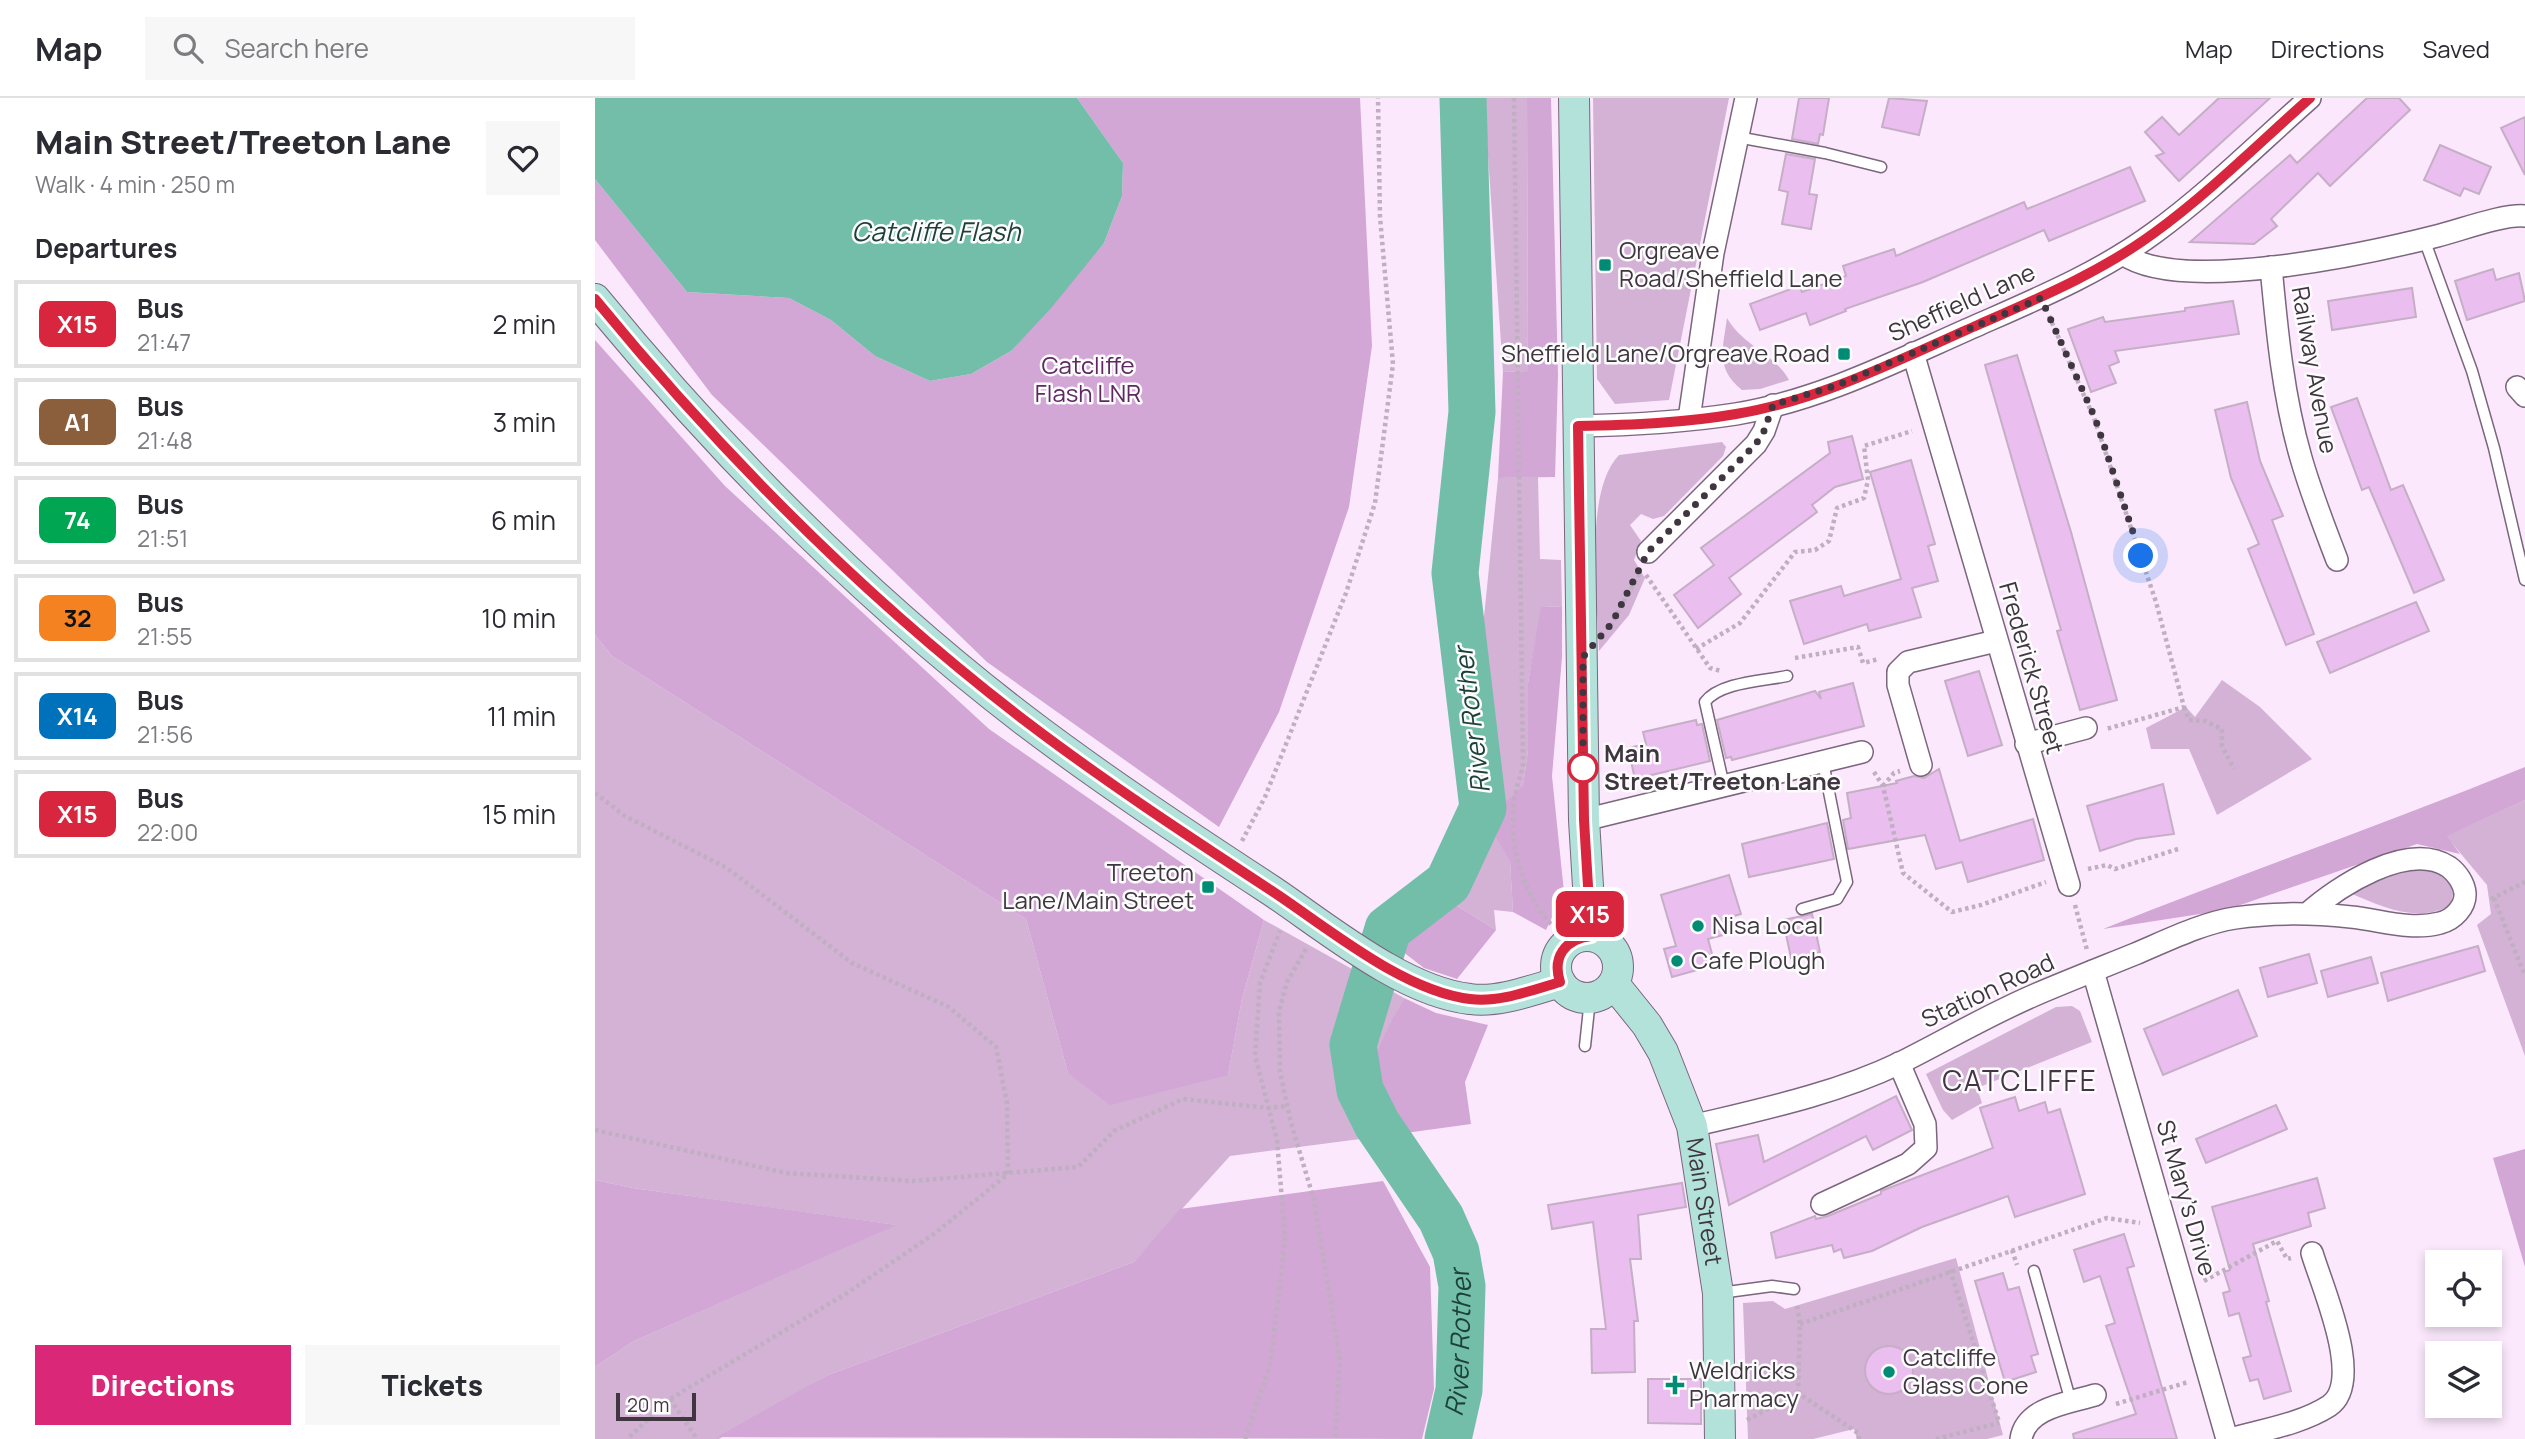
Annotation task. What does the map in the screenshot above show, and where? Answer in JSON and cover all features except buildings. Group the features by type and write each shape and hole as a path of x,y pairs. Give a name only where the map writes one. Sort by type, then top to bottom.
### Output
{"main road":[{"path":"1574,98 1583,657 1584,820 1581,939"},
{"path":"595,299 674,396 813,536 934,647 1035,728 1230,863 1414,984 1471,999 1515,995 1560,982"},
{"path":"1581,939 1609,945 1616,953 1619,964 1602,991 1572,995 1560,982 1556,964 1564,947 1581,939"},
{"name":"Main Street","path":"1602,991 1647,1025 1663,1052 1692,1126 1718,1293 1720,1432"}],"street":[{"path":"1689,419 1713,253 1745,98"},
{"name":"Sheffield Lane","path":"1578,426 1643,425 1737,414 1773,405 1838,385 2041,298 2123,254 2185,209 2310,98"},
{"name":"Railway Avenue","path":"2123,254 2137,264 2178,270 2271,267 2360,255 2524,215"},
{"name":"Railway Avenue","path":"2271,267 2279,351 2290,415 2300,457 2337,560"},
{"name":"Frederick Street","path":"1913,353 2068,880"},
{"path":"1648,552 1756,444 1764,431 1773,405"},
{"path":"1921,765 1898,685 1898,672 1908,662 1996,641"},
{"path":"2026,744 2085,728"},
{"path":"1584,820 1862,752"},
{"name":"Station Road","path":"1692,1126 1825,1093 1899,1063 2036,994 2232,918 2287,913 2419,926 2442,923 2454,917 2463,906 2465,893 2461,881 2443,864 2429,858 2411,859 2386,865 2349,883 2307,914"},
{"name":"St Mary's Drive","path":"2093,971 2229,1439"},
{"path":"1822,1204 1908,1164 1926,1148 1925,1124 1899,1063"},
{"path":"2229,1439 2313,1415 2332,1405 2341,1390 2344,1370 2341,1345 2312,1253"},
{"path":"2021,1435 2036,1415 2071,1402 2101,1401"}],"lane":[{"path":"1737,137 1825,152 1881,167"},
{"path":"2424,239 2472,371 2525,580"},
{"path":"1724,786 1705,702 1711,695 1722,690 1787,676"},
{"path":"1802,909 1837,899 1847,882 1823,762"},
{"path":"1585,1046 1602,991"},
{"path":"2034,1271 2071,1402"},
{"path":"1718,1293 1772,1286 1794,1289"}],"path":[{"path":"1230,863 1265,797 1346,593 1375,503 1393,365 1380,217 1378,98"},
{"path":"1514,98 1523,765 1513,804 1515,846 1528,892 1551,926 1581,939"},
{"path":"2041,298 2095,418 2156,602 2189,720 2206,721 2222,729 2222,746 2234,769"},
{"path":"1696,649 1741,623 1795,552 1815,550 1829,541 1837,508 1864,498 1868,480 1864,446 1933,424"},
{"path":"1583,657 1612,623 1641,568 1710,668 1721,671 1731,669"},
{"path":"1792,659 1858,647 1863,663 1896,654 1908,662"},
{"path":"2085,728 2096,732 2184,707"},
{"path":"1883,786 1903,873 1952,912 2068,880 2106,865 2115,869 2178,849"},
{"path":"595,793 625,816 727,868 852,963 949,1007 996,1047 1007,1103 1008,1174"},
{"path":"2068,880 2093,971"},
{"path":"2494,898 2525,976"},
{"path":"1245,1439 1271,1360 1285,1237 1277,1140 1255,1056 1260,983 1281,930 1296,907"},
{"path":"1326,927 1287,982 1279,1011 1280,1072 1314,1200 1340,1360 1335,1439"},
{"path":"595,1130 786,1173 913,1181 1078,1167 1114,1131 1183,1099 1269,1108 1287,1106"},
{"path":"627,1439 670,1399 866,1280 934,1234 1008,1174"},
{"path":"1800,1324 2107,1218 2168,1229"},
{"path":"2185,1291 2277,1241 2287,1259 2312,1253"},
{"path":"1950,1270 1999,1422 2021,1435"},
{"path":"1794,1289 1800,1324 1798,1393"},
{"path":"2101,1401 2209,1376"},
{"path":"1720,1432 1798,1393"},
{"path":"1798,1393 1858,1433 1859,1439"},
{"path":"670,1399 697,1439"},
{"path":"1936,1439 1999,1422"}],"shaded area":[{"path":"1484,98 1527,98 1528,371 1503,372"},
{"path":"1593,98 1729,98 1669,400 1615,404 1597,379"},
{"path":"1727,318 1741,335 1776,363 1789,380 1760,389 1742,390 1733,382 1724,366 1723,357"},
{"path":"1722,442 1726,447 1723,456 1664,516 1653,519 1641,514 1630,525 1641,541 1634,560 1645,578 1629,615 1599,651 1595,548 1601,494 1608,472 1619,455"},
{"path":"1538,477 1540,559 1561,560 1562,607 1542,606 1528,683 1528,750 1523,787 1495,811 1483,627 1498,478"},
{"path":"595,635 612,656 1026,919 1068,1073 1228,1075 1242,999 1264,920 1404,998 1383,1039 1374,1105 1391,1135 1230,1156 1134,1262 828,1375 719,1439 595,1439 595,1367 634,1341 896,1225 633,1188 595,1180"},
{"path":"2222,680 2260,707 2312,759 2217,815 2189,749 2151,749 2146,728 2186,707 2195,717"},
{"path":"2525,800 2525,1056 2477,925 2491,914 2487,885 2446,836"},
{"path":"1489,827 1510,860 1513,912 1494,910 1496,930 1451,902 1469,879"},
{"path":"2406,868 2432,868 2450,879 2453,894 2450,906 2437,911 2412,913 2387,908 2350,893 2376,878"},
{"path":"2072,1006 2080,1011 2092,1042 1977,1088 1982,1103 1952,1120 1943,1110 1926,1074 2056,1007"},
{"path":"1956,1258 2003,1435 1987,1439 1857,1439 1854,1429 1813,1439 1748,1439 1743,1303 1773,1301 1785,1309"}],"green space":[{"name":"Catcliffe Flash LNR","path":"1077,98 1360,98 1372,346 1349,507 1279,712 1219,827 987,662 712,395 595,240 595,179 687,292 789,298 831,320 875,356 930,381 971,374 1011,351 1104,243 1122,196 1123,163"},
{"path":"1527,98 1551,98 1558,375 1555,477 1498,478 1503,372 1528,371"},
{"path":"595,340 725,486 989,729 1264,920 1242,999 1228,1075 1110,1105 1068,1073 1026,919 612,656 595,635"},
{"path":"1541,606 1562,607 1562,657 1552,776 1564,892 1546,930 1513,912 1510,861 1489,827 1495,811 1523,786 1528,750 1528,683"},
{"path":"2525,767 2525,800 2447,836 2460,854 2417,844 2226,910 2103,929 2420,808"},
{"path":"1451,902 1496,930 1457,979 1424,968 1398,948"},
{"path":"1404,998 1436,1013 1488,1025 1465,1082 1471,1124 1391,1135 1374,1106 1371,1079 1374,1064 1384,1036"},
{"path":"2525,1149 2525,1267 2493,1158"},
{"path":"595,1180 633,1188 897,1225 634,1341 595,1367"},
{"path":"1383,1181 1430,1267 1434,1389 1422,1439 717,1437 828,1375 1134,1262 1180,1209"}],"water":[{"name":"Catcliffe Flash","path":"595,98 1077,98 1123,163 1122,196 1104,243 1052,307 1011,351 971,374 930,381 875,356 831,320 789,298 687,292 595,179"}],"waterway":[{"name":"River Rother","path":"1448,1439 1459,1390 1462,1286 1456,1252 1441,1218 1377,1124 1360,1090 1353,1045 1388,929 1448,883 1483,808 1455,573 1472,412 1463,98"}],"bus line":[{"name":"X15","path":"595,299 674,396 813,536 934,647 1025,720 1140,803 1414,984 1471,999 1515,995 1560,982 1556,964 1564,947 1571,941 1591,936 1584,820 1578,426 1643,425 1737,414 1789,401 1838,385 2041,298 2123,254 2153,234 2310,98"}],"place":[{"name":"Orgreave Road/Sheffield Lane","path":"1605,265"},
{"name":"Sheffield Lane/Orgreave Road","path":"1844,354"},
{"name":"Main Street/Treeton Lane","path":"1583,768"},
{"name":"Treeton Lane/Main Street","path":"1208,887"},
{"name":"Nisa Local","path":"1698,926"},
{"name":"Cafe Plough","path":"1677,961"},
{"name":"Catcliffe Glass Cone","path":"1889,1372"},
{"name":"Weldricks Pharmacy","path":"1675,1385"}],"district":[{"name":"CATCLIFFE","path":"2020,1081"}],"route":[{"path":"1583,768 1583,657 1612,623 1639,576 1648,552 1756,444 1764,431 1773,405 1838,385 2041,298 2095,418 2141,556"}]}
